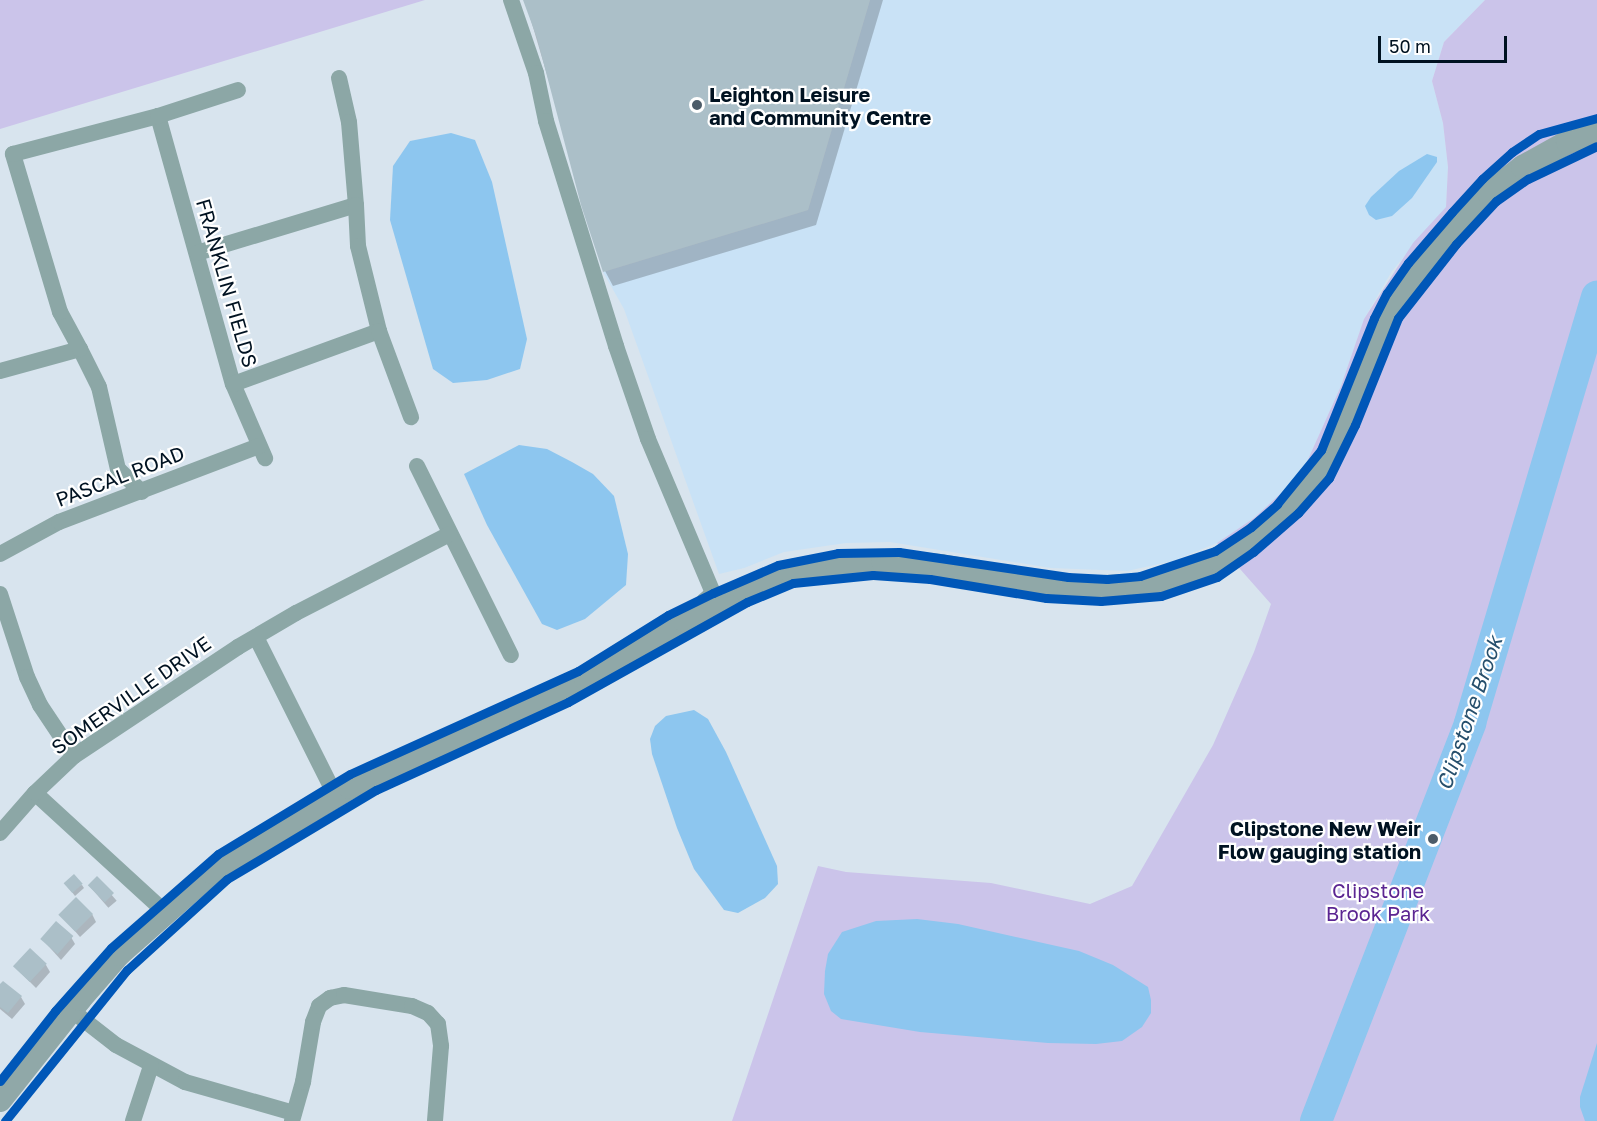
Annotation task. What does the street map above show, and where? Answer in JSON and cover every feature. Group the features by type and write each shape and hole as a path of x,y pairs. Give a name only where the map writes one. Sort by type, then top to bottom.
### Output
{"street":[{"path":"511,0 536,73 546,121 616,346 648,438 713,593 704,601 707,609"},
{"path":"339,78 349,122 358,246 379,331 411,417"},
{"path":"141,492 118,469 99,387 60,312 7,157 158,116 238,90"},
{"name":"FRANKLIN FIELDS","path":"158,116 233,384 262,452"},
{"path":"0,1100 71,1010 119,954 212,872 334,795 586,679 744,589 791,571 837,563 883,561 941,566 1069,588 1097,588 1137,586 1180,575 1220,561 1287,509 1312,480 1332,450 1391,308 1442,237 1489,193 1523,167 1568,142 1597,133"},
{"path":"197,253 356,205"},
{"path":"233,384 379,331"},
{"path":"0,371 80,349"},
{"name":"PASCAL ROAD","path":"0,554 59,522 262,452"},
{"path":"417,466 511,655"},
{"name":"SOMERVILLE DRIVE","path":"0,833 35,793 74,756 296,613 450,534"},
{"path":"0,594 27,677 40,705 74,756"},
{"path":"256,637 334,795"},
{"path":"35,793 165,912"},
{"path":"71,1010 116,1045 151,1066 185,1082 293,1117 303,1082 313,1022 319,1005 330,998 344,995 412,1006 428,1013 438,1024 441,1046 435,1121"},
{"path":"133,1121 151,1066"}],"shaded area":[{"path":"870,0 1485,0 1444,42 1432,81 1443,123 1448,167 1446,207 1392,271 1364,319 1341,386 1301,475 1254,518 1217,543 1173,561 1127,571 1051,568 890,542 846,543 784,552 744,568 719,574 624,309 603,272 808,210"}],"green space":[{"path":"0,0 425,0 0,129"},
{"name":"Clipstone Brook Park","path":"1485,0 1597,0 1597,1121 732,1121 818,866 846,872 991,883 1090,904 1132,886 1213,745 1254,652 1271,604 1217,543 1254,518 1301,475 1341,386 1364,319 1413,243 1446,207 1448,167 1443,123 1432,81 1444,42"}],"water":[{"path":"451,133 475,140 492,182 527,339 520,369 487,380 453,383 433,369 390,220 393,166 410,141"},
{"path":"1427,154 1437,157 1437,162 1412,198 1392,216 1376,220 1369,215 1365,206 1371,197 1399,171"},
{"path":"519,445 547,449 593,474 614,496 628,554 626,585 585,619 557,630 542,624 487,525 464,474"},
{"path":"694,710 708,719 726,752 777,866 778,884 765,898 738,913 724,910 694,869 677,828 652,754 650,739 655,726 666,716"},
{"path":"917,919 958,924 1079,951 1113,965 1148,987 1151,1013 1142,1027 1122,1041 1096,1044 1048,1043 920,1032 841,1019 831,1011 824,994 825,971 828,954 842,932 876,921"},
{"path":"1597,1043 1597,1121 1585,1121 1580,1107 1580,1097"}],"building":[{"name":"Leighton Leisure and Community Centre","path":"523,0 870,0 808,210 603,272 581,205 537,38"},
{"path":"74,874 83,884 72,893 64,883"},
{"path":"97,876 114,893 105,902 88,885"},
{"path":"76,897 93,914 75,932 58,915"},
{"path":"56,921 73,936 58,954 40,939"},
{"path":"30,948 47,964 30,982 13,966"},
{"path":"3,981 22,996 8,1013 0,1007 0,984"}],"waterway":[{"name":"Clipstone Brook","path":"1316,1121 1470,723 1597,297"}],"cycle path":[{"path":"0,1081 55,1011 111,948 218,854 350,774 578,671 668,615 713,593 778,565 838,553 899,552 1068,577 1107,579 1140,576 1215,551 1251,527 1277,504 1321,450 1374,318 1387,293 1408,263 1452,212 1482,179 1512,152 1539,134 1597,118"},
{"path":"5,1121 127,970 227,879 376,790 568,702 747,602 793,583 873,575 930,579 1046,598 1101,601 1161,596 1217,577 1253,552 1298,513 1329,478 1355,425 1398,318 1456,244 1496,201 1528,179 1597,146"}],"place":[{"name":"Leighton Leisure and Community Centre","path":"697,105"},
{"name":"Clipstone New Weir Flow gauging station","path":"1433,839"}]}
